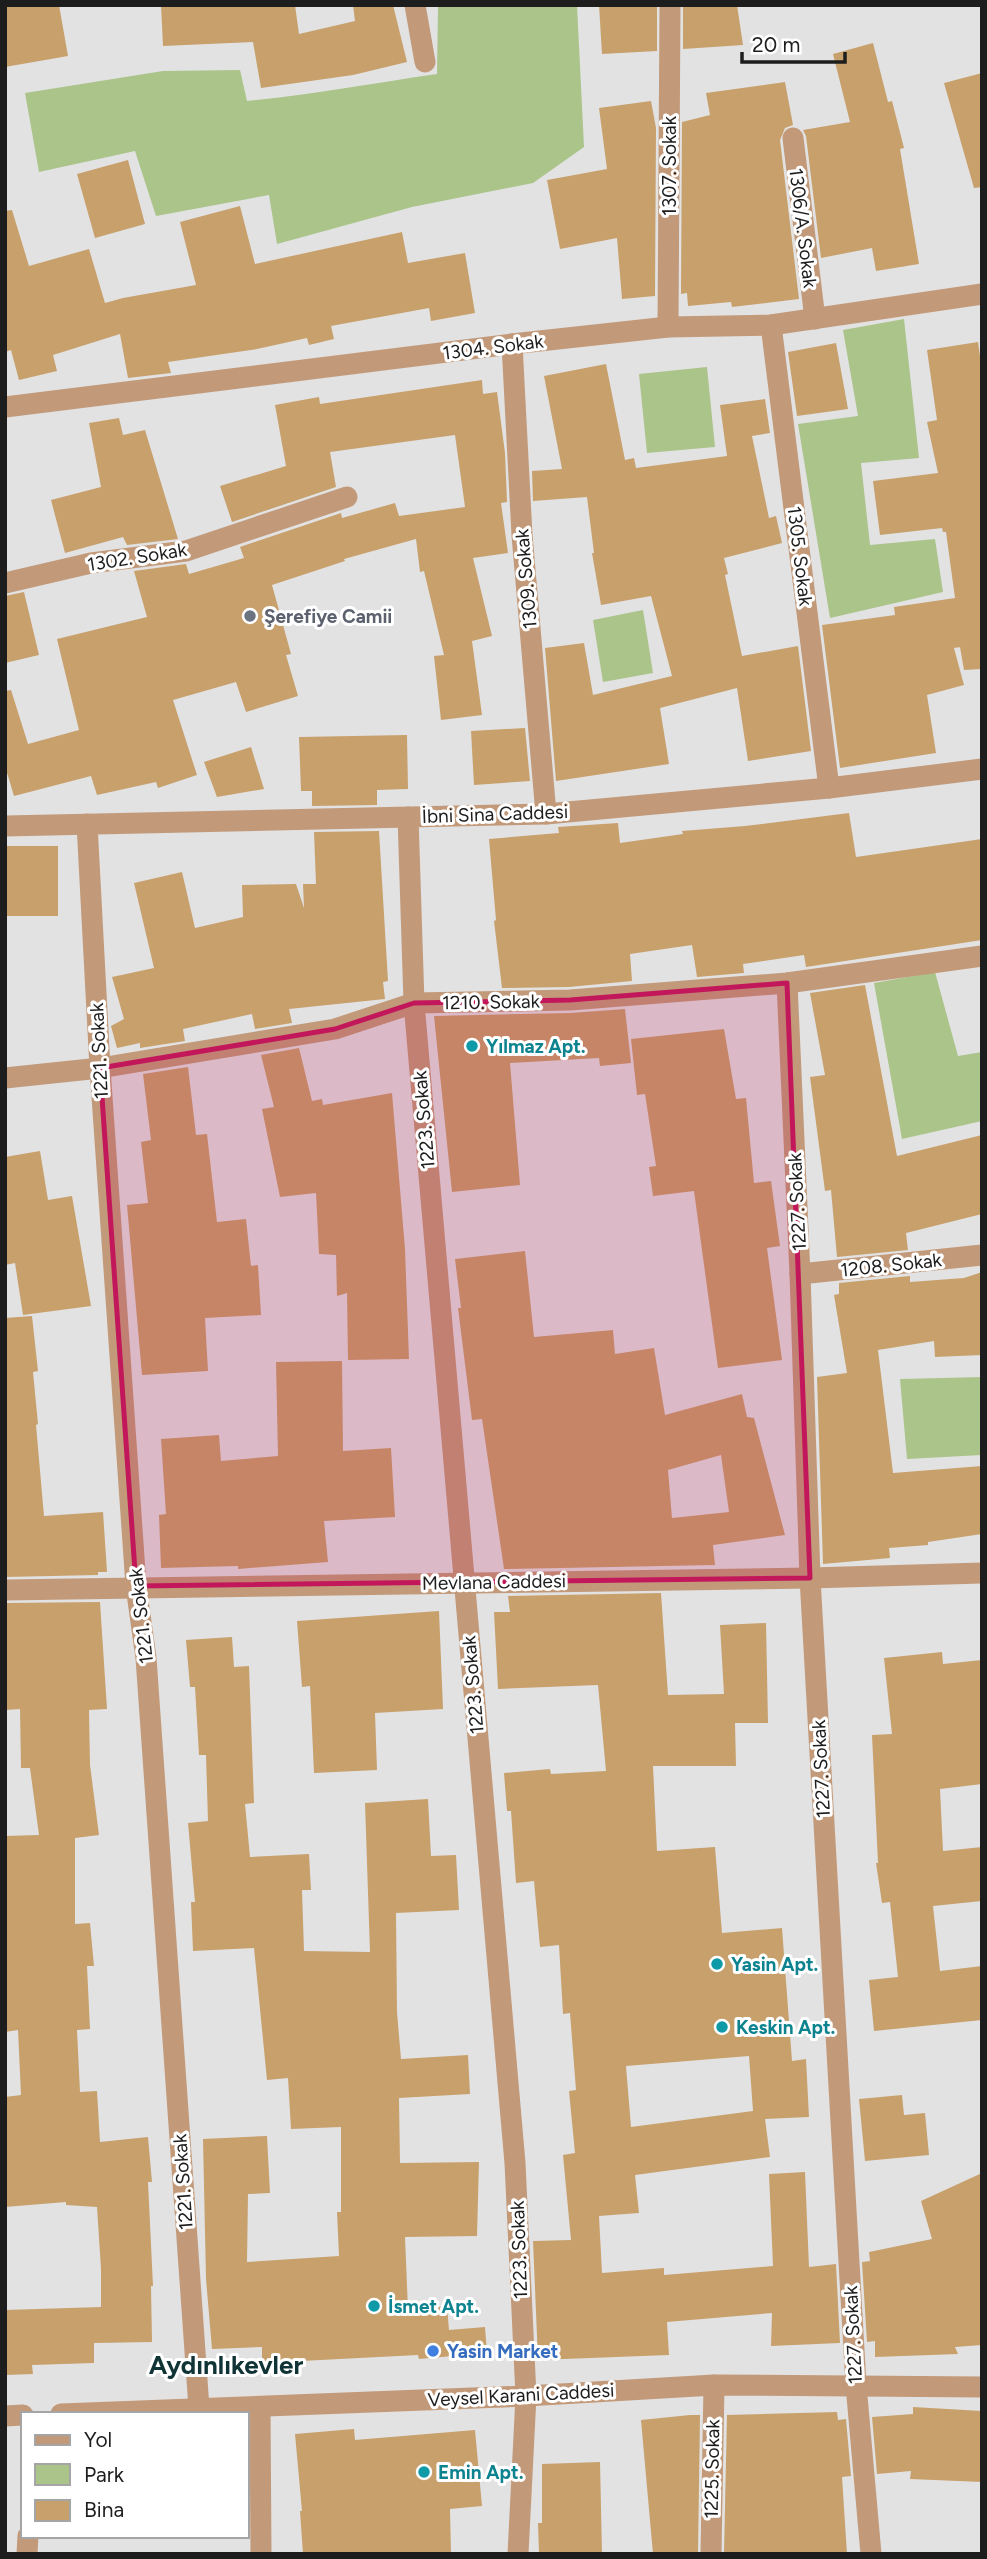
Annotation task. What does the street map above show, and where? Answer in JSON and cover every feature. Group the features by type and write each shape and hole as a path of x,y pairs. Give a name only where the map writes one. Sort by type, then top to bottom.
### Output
{"street":[{"path":"415,5 425,62"},
{"name":"1307. Sokak","path":"668,327 670,5"},
{"name":"1306/A. Sokak","path":"793,138 815,318"},
{"name":"1304. Sokak","path":"5,407 668,327 771,325 982,294"},
{"name":"1305. Sokak","path":"771,325 829,788"},
{"name":"1309. Sokak","path":"512,344 522,535 546,814"},
{"name":"1302. Sokak","path":"5,583 90,563 186,551 347,497"},
{"name":"İbni Sina Caddesi","path":"5,826 546,814 829,788 982,769"},
{"name":"1223. Sokak","path":"408,817 414,1003 516,2163 526,2396 518,2554"},
{"name":"1221. Sokak","path":"86,824 136,1586 146,1658 199,2408"},
{"name":"1210. Sokak","path":"5,1077 100,1068 335,1029 414,1003 570,1000 787,983 982,956"},
{"name":"1227. Sokak","path":"787,983 810,1578 856,2385 871,2554"},
{"name":"1208. Sokak","path":"800,1274 982,1255"},
{"name":"Mevlana Caddesi","path":"5,1590 982,1573"},
{"name":"Veysel Karani Caddesi","path":"107,2412 526,2396 713,2385 982,2387"},
{"name":"1225. Sokak","path":"711,2554 713,2385"},
{"path":"260,2407 261,2554"}],"highlighted area":[{"path":"787,983 810,1578 136,1586 100,1068 335,1029 414,1003 570,1000"}],"green space":[{"path":"577,5 584,147 533,183 412,207 277,244 269,195 156,216 135,151 39,172 25,93 163,71 240,70 247,101 437,74 438,6"},
{"path":"904,319 919,458 861,463 870,545 935,539 943,592 830,618 798,424 858,416 843,330"},
{"path":"707,367 715,447 647,453 639,374"},
{"path":"643,610 653,673 603,682 593,620"},
{"path":"935,972 958,1056 982,1052 982,1121 902,1139 874,983"},
{"path":"982,1377 982,1455 907,1459 900,1379"}],"building":[{"path":"5,5 59,5 68,56 5,67"},
{"path":"161,5 295,5 299,34 355,21 353,5 393,5 407,62 353,75 261,88 253,42 163,46"},
{"path":"599,5 657,5 657,51 602,54"},
{"path":"683,5 737,5 743,45 683,49"},
{"path":"873,43 888,102 892,101 904,148 900,149 919,264 876,271 872,248 821,258 806,136 803,130 850,122 833,54"},
{"path":"982,73 982,187 974,188 944,83"},
{"path":"785,82 793,125 785,128 780,140 799,299 732,307 731,302 688,306 687,293 681,294 682,122 710,115 706,93"},
{"path":"651,101 656,128 655,296 622,299 617,238 560,249 547,180 607,169 599,108"},
{"path":"128,160 145,224 95,238 77,174"},
{"path":"240,206 255,264 402,232 408,263 465,253 475,313 431,321 429,308 331,326 334,339 309,345 307,338 257,349 168,362 171,373 128,378 120,334 53,355 57,371 19,380 11,350 5,352 5,211 12,210 29,266 89,249 105,303 196,285 180,222"},
{"path":"978,342 982,370 982,669 964,670 960,647 954,648 964,685 927,695 936,753 840,768 822,625 895,615 894,607 955,598 946,532 943,532 942,528 880,535 873,481 938,473 927,422 937,420 927,350"},
{"path":"836,343 848,409 797,416 788,352"},
{"path":"606,364 625,460 634,458 636,468 727,456 720,405 765,399 770,433 752,436 769,518 776,516 782,543 724,558 728,574 725,575 742,656 798,646 811,751 748,761 737,688 660,708 669,764 556,781 545,648 584,643 593,695 672,676 651,596 601,605 592,553 587,497 533,501 532,471 562,469 544,376"},
{"path":"482,380 483,394 497,392 505,453 507,502 501,503 508,553 473,558 492,636 472,641 482,715 441,720 434,656 444,655 424,571 420,572 416,539 344,559 345,561 272,585 291,654 286,655 298,696 246,712 236,682 173,700 197,775 158,788 156,782 97,795 91,776 14,796 5,766 5,691 11,690 28,744 79,730 57,639 147,617 134,571 186,564 189,574 244,558 240,547 341,513 342,518 395,503 399,516 465,507 455,435 330,452 336,487 232,522 220,486 286,466 275,405 319,397 320,404"},
{"path":"119,418 123,435 145,430 178,539 127,545 123,537 65,553 51,500 101,487 89,423"},
{"path":"24,592 39,655 5,663 5,596"},
{"path":"525,728 530,781 474,785 471,731"},
{"path":"407,735 408,789 377,790 377,805 312,806 312,791 301,791 299,737"},
{"path":"251,747 264,789 217,797 204,762"},
{"path":"849,813 856,857 982,839 982,940 806,967 804,955 743,964 744,973 697,977 692,945 630,954 632,981 569,987 502,988 494,921 489,839 559,833 558,827 618,823 620,843 683,834 682,831"},
{"path":"379,831 388,981 383,982 385,999 289,1009 292,1023 255,1029 252,1014 183,1029 185,1041 140,1048 140,1043 117,1048 111,1026 124,1019 112,977 154,968 134,883 182,872 195,928 243,917 242,885 296,884 304,908 303,884 316,884 314,832"},
{"path":"5,846 58,846 58,916 5,916"},
{"path":"865,985 897,1156 982,1135 982,1214 906,1233 908,1250 837,1257 831,1190 825,1191 810,1077 825,1075 810,993"},
{"path":"625,1009 631,1063 600,1066 599,1058 510,1063 520,1185 452,1192 434,1016"},
{"path":"724,1029 736,1099 746,1098 754,1183 771,1181 780,1246 767,1248 782,1360 718,1368 694,1191 653,1196 649,1167 656,1166 645,1094 637,1095 631,1039"},
{"path":"299,1048 312,1101 322,1099 323,1105 392,1093 405,1249 409,1359 348,1360 347,1293 337,1296 336,1255 319,1254 316,1193 280,1197 262,1109 274,1107 261,1055"},
{"path":"188,1067 196,1135 207,1134 217,1222 246,1219 251,1266 258,1265 261,1315 205,1318 208,1371 142,1375 127,1205 148,1203 141,1142 151,1140 143,1074"},
{"path":"40,1151 48,1200 72,1196 91,1306 23,1315 15,1263 5,1265 5,1157"},
{"path":"525,1251 534,1337 613,1330 615,1354 654,1348 665,1415 742,1394 747,1417 754,1418 785,1535 713,1545 715,1565 504,1569 482,1419 472,1420 458,1308 461,1308 455,1259","holes":["721,1455 729,1512 672,1518 668,1470"]},
{"path":"982,1272 982,1355 935,1357 934,1341 878,1350 893,1473 982,1466 982,1534 928,1542 928,1545 889,1548 890,1558 823,1564 817,1377 847,1373 834,1295 839,1294 839,1283 910,1276 910,1282 964,1278"},
{"path":"32,1316 38,1371 33,1372 44,1516 103,1512 107,1572 98,1572 98,1575 5,1577 5,1318"},
{"path":"342,1361 343,1451 391,1448 395,1517 324,1521 328,1562 238,1569 238,1566 161,1568 159,1515 166,1514 161,1439 219,1435 221,1461 278,1456 276,1362"},
{"path":"661,1593 668,1695 724,1694 720,1625 766,1623 768,1723 735,1723 736,1766 653,1766 657,1851 715,1847 722,1933 782,1928 792,2061 806,2059 809,2117 765,2119 770,2157 635,2175 639,2213 599,2216 602,2273 664,2268 664,2275 773,2266 769,2174 805,2172 809,2267 836,2264 840,2343 771,2346 772,2313 667,2322 669,2355 538,2360 533,2241 571,2240 563,2155 575,2153 569,2091 576,2090 570,2013 563,2014 559,1945 540,1947 534,1881 516,1883 511,1811 507,1811 504,1773 550,1769 551,1774 606,1771 598,1685 498,1689 494,1612 510,1612 508,1596","holes":["749,2056 753,2111 631,2127 626,2066"]},
{"path":"100,1602 107,1709 89,1710 90,1765 99,1835 75,1838 75,1924 90,1923 94,1966 87,1966 90,2029 77,2030 80,2092 97,2091 100,2142 148,2137 152,2182 148,2182 153,2286 152,2342 94,2343 94,2363 32,2365 33,2374 5,2375 5,2310 101,2307 101,2269 97,2207 66,2205 66,2202 5,2207 5,2097 21,2095 18,2030 5,2032 5,1836 39,1835 30,1768 21,1768 20,1709 5,1710 5,1603"},
{"path":"439,1611 443,1709 375,1713 377,1770 314,1773 310,1686 302,1687 297,1621"},
{"path":"232,1637 234,1667 249,1666 254,1803 245,1804 250,1857 309,1854 311,1890 302,1890 304,1951 370,1952 365,1803 428,1799 431,1856 456,1855 459,1910 396,1913 397,2012 401,2059 468,2055 470,2094 399,2098 400,2163 479,2162 477,2236 405,2237 408,2310 447,2306 449,2330 485,2327 487,2353 419,2359 418,2355 262,2363 262,2347 212,2349 206,2279 203,2139 267,2136 270,2193 248,2194 247,2262 339,2256 337,2212 341,2212 341,2127 291,2129 288,2078 267,2080 254,1948 193,1951 191,1902 195,1902 188,1823 208,1821 206,1755 199,1755 195,1687 190,1687 186,1640"},
{"path":"942,1652 943,1664 982,1660 982,1784 940,1789 943,1851 982,1847 982,1901 933,1906 940,1971 982,1966 982,2020 874,2031 869,1980 898,1977 890,1902 882,1903 876,1863 872,1735 892,1734 884,1658"},
{"path":"902,2095 904,2115 925,2113 929,2155 865,2161 859,2099"},
{"path":"982,2173 982,2345 955,2347 958,2354 875,2357 875,2341 867,2342 862,2262 870,2261 869,2252 932,2239 921,2201"},
{"path":"913,2407 982,2411 982,2482 910,2479 911,2471 877,2474 872,2417 913,2414"},
{"path":"837,2412 838,2420 846,2419 851,2476 842,2477 847,2554 724,2554 727,2415"},
{"path":"700,2415 698,2554 653,2554 641,2420"},
{"path":"354,2429 355,2440 475,2430 482,2506 450,2509 451,2554 303,2554 295,2434"},
{"path":"600,2462 602,2554 539,2554 542,2464"}],"place":[{"name":"Şerefiye Camii","path":"250,616"},
{"name":"Yılmaz Apt.","path":"472,1046"},
{"name":"Yasin Apt.","path":"717,1964"},
{"name":"Keskin Apt.","path":"722,2027"},
{"name":"İsmet Apt.","path":"374,2306"},
{"name":"Yasin Market","path":"433,2351"},
{"name":"Emin Apt.","path":"424,2472"}],"district":[{"name":"Aydınlıkevler","path":"226,2365"}]}
